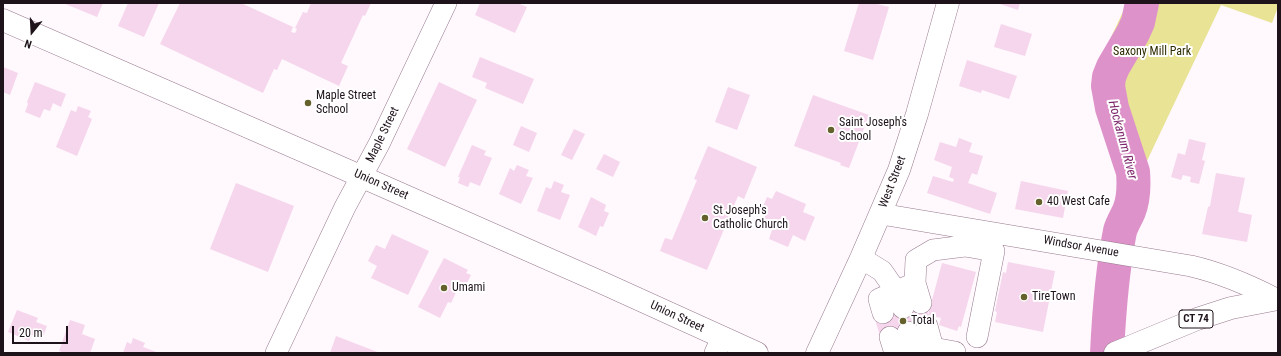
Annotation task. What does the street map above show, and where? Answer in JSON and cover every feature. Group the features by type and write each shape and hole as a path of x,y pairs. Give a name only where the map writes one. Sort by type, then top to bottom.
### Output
{"main road":[{"name":"West Street","path":"817,353 881,214 899,170 911,135 948,3"},
{"name":"Union Street","path":"3,20 362,176 605,284 719,345 758,353"},
{"name":"CT 74","path":"1117,352 1203,317 1231,308 1277,299"}],"street":[{"name":"Maple Street","path":"276,353 346,207 379,144 446,3"},
{"name":"Windsor Avenue","path":"881,214 966,237 1117,253 1191,266 1210,271 1239,282 1277,299"},
{"path":"861,258 882,271 904,300 916,260 933,250 966,237 994,251 977,337"},
{"path":"914,341 955,352"}],"green space":[{"name":"Saxony Mill Park","path":"1127,3 1278,3 1272,23 1221,5 1145,165 1148,198 1139,224 1130,235 1115,233 1121,218 1125,194 1122,160 1100,70 1106,48"}],"building":[{"path":"63,3 103,3 97,17"},
{"path":"128,3 159,3 144,37 118,26"},
{"path":"180,3 241,3 293,27 291,32 295,33 297,29 295,28 303,12 307,13 311,3 371,3 365,16 363,15 341,63 348,66 339,86 282,59 277,70 274,69 263,93 160,44"},
{"path":"480,3 517,3 527,7 515,33 475,15"},
{"path":"859,3 873,3 889,7 873,60 844,51"},
{"path":"997,3 1020,3 1018,10"},
{"path":"1001,24 1032,34 1025,56 994,47"},
{"path":"480,57 534,79 523,104 485,88 487,83 472,77"},
{"path":"967,60 1017,76 1009,99 982,90 981,93 959,86"},
{"path":"3,67 18,73 10,95 3,92"},
{"path":"35,82 66,94 61,107 53,103 50,111 44,109 40,118 25,112 28,104 27,102"},
{"path":"439,82 477,100 445,167 407,149"},
{"path":"728,87 750,95 737,130 715,122"},
{"name":"Saint Joseph's School","path":"813,95 869,115 849,168 840,165 841,163 794,146"},
{"path":"78,106 91,111 88,117 92,119 77,156 56,147 71,110 76,112"},
{"path":"521,126 537,133 529,152 513,145"},
{"path":"574,129 585,134 572,160 561,155"},
{"path":"959,138 972,143 969,152 983,156 977,175 972,173 968,183 997,193 990,214 927,193 933,176 953,182 954,179 949,177 952,167 934,160 940,142 956,147"},
{"path":"1189,139 1206,143 1202,160 1205,161 1199,184 1190,182 1191,177 1183,175 1181,180 1171,177 1178,153 1185,155"},
{"path":"472,145 486,151 484,155 492,158 480,186 470,182 468,187 458,183 460,177 458,177"},
{"name":"St Joseph's Catholic Church","path":"708,146 757,167 744,199 738,196 707,270 660,251 665,238 672,240 697,180 694,179"},
{"path":"604,154 620,162 613,177 596,169"},
{"path":"517,165 529,170 526,176 533,178 521,204 499,194 510,168 514,171"},
{"path":"1216,173 1245,178 1238,212 1252,215 1247,242 1202,234 1208,207 1210,206"},
{"path":"554,181 564,185 561,192 570,195 560,220 537,211 546,187 551,189"},
{"path":"1021,181 1068,191 1063,218 1015,209"},
{"path":"236,183 294,206 268,272 210,249"},
{"path":"776,191 806,204 803,212 815,217 805,241 793,235 788,247 769,239 773,227 762,223 767,211 762,209 767,197 772,199"},
{"path":"591,197 606,205 604,211 609,213 603,227 600,226 596,236 578,227"},
{"path":"392,234 429,251 408,295 371,278 377,266 368,261 376,245 385,249"},
{"path":"444,258 468,270 466,273 471,275 466,285 461,282 451,303 448,302 440,318 418,307"},
{"path":"1008,262 1055,271 1043,332 995,322 997,312 995,311 1003,272 1006,273"},
{"path":"942,263 976,272 961,327 959,326 957,331 939,325 941,318 928,315"},
{"name":"Total","path":"925,302 931,325 881,339 874,316"},
{"path":"17,310 38,318 36,322 47,326 42,339 32,335 29,341 8,332"},
{"path":"70,320 85,325 82,334 95,339 90,353 65,353 59,351"},
{"path":"336,336 380,353 330,353"},
{"path":"133,338 145,343 143,347 159,353 123,353 127,342 131,344"}],"waterway":[{"name":"Hockanum River","path":"1107,353 1111,292 1117,246 1120,231 1131,206 1133,197 1133,172 1112,108 1108,86 1109,77 1113,67 1138,22 1142,3"}],"place":[{"name":"Maple Street School","path":"308,103"},
{"name":"Saint Joseph's School","path":"831,130"},
{"name":"40 West Cafe","path":"1039,202"},
{"name":"St Joseph's Catholic Church","path":"705,218"},
{"name":"Umami","path":"444,288"},
{"name":"TireTown","path":"1024,297"},
{"name":"Total","path":"903,321"}]}
